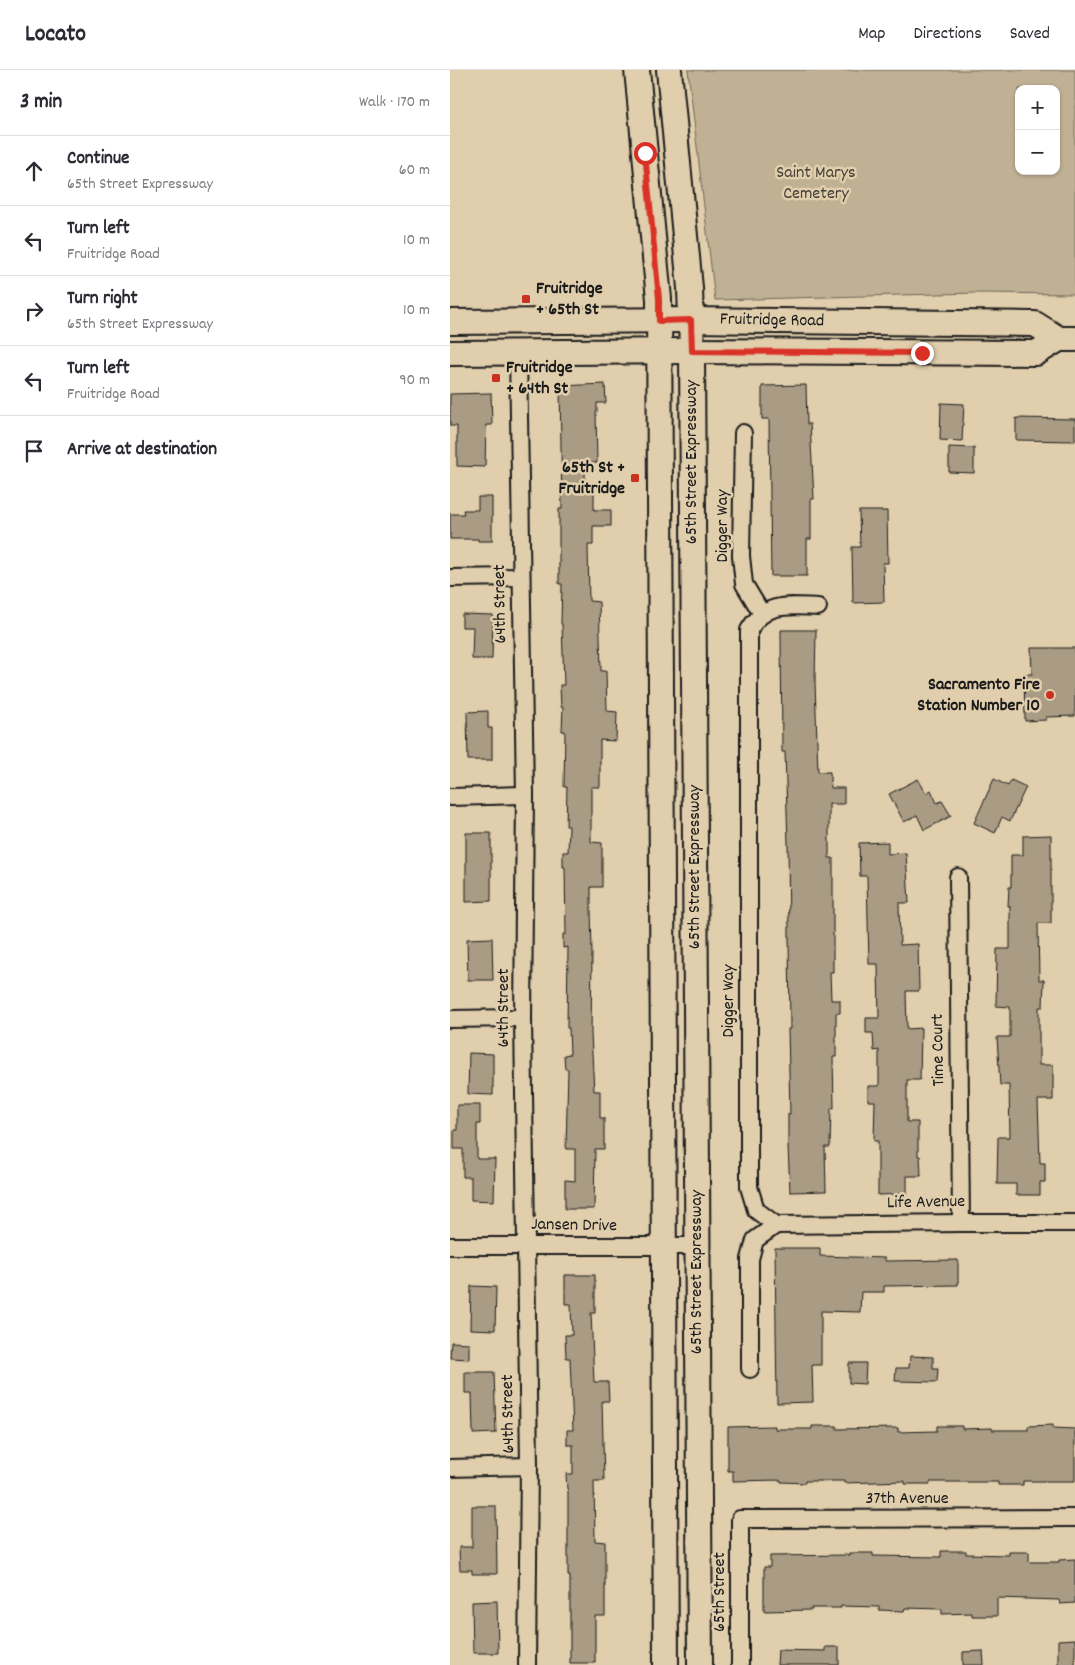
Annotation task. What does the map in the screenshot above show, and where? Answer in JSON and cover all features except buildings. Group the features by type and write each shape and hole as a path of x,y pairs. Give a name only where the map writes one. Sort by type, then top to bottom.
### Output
{"main road":[{"name":"65th Street Expressway","path":"637,70 659,299 666,1665"},
{"name":"65th Street Expressway","path":"670,70 690,288 692,351 700,1665"},
{"name":"Fruitridge Road","path":"450,322 691,320 1035,324 1067,339"},
{"name":"Fruitridge Road","path":"450,353 692,351 1036,353 1067,339"}],"street":[{"name":"64th Street","path":"518,352 520,577 525,796 523,1018 529,1466 527,1665"},
{"name":"Digger Way","path":"743,433 741,556 744,584 762,614 754,620 749,630 749,1187 756,1210 776,1225"},
{"path":"450,578 520,577"},
{"path":"762,614 777,606 818,607"},
{"path":"450,797 525,796"},
{"name":"Time Court","path":"958,877 961,1223"},
{"path":"450,1019 523,1018"},
{"name":"Life Avenue","path":"776,1225 1075,1224"},
{"path":"750,1369 750,1259 755,1240 776,1225"},
{"name":"Jansen Drive","path":"450,1246 697,1246"},
{"path":"450,1468 529,1466"},
{"name":"37th Avenue","path":"740,1519 1075,1518"},
{"name":"65th Street","path":"740,1519 740,1665"}],"green space":[{"name":"Saint Marys Cemetery","path":"688,70 1075,70 1075,294 975,293 715,300"}],"place":[{"name":"Fruitridge + 65th St","path":"526,299"},
{"name":"Fruitridge + 64th St","path":"496,378"},
{"name":"65th St + Fruitridge","path":"635,478"},
{"name":"Sacramento Fire Station Number 10","path":"1050,695"}],"route":[{"path":"645,153 659,299 659,321 691,320 692,351 922,353"}]}
